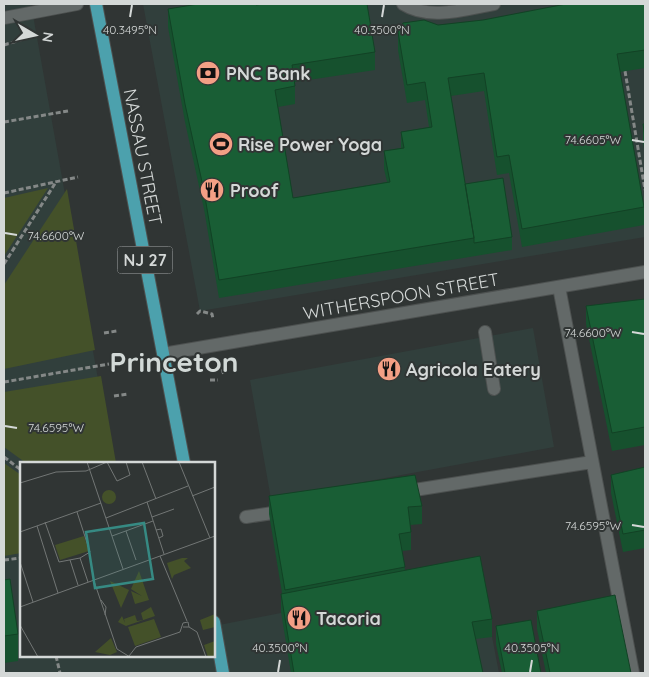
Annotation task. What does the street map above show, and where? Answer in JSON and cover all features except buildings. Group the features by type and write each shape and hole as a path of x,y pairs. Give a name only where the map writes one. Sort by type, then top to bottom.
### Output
{"main road":[{"name":"NASSAU STREET","path":"96,4 184,462"},
{"path":"215,628 223,673"}],"street":[{"path":"4,18 77,4"},
{"path":"403,4 419,12 439,13 494,4"},
{"name":"WITHERSPOON STREET","path":"163,354 645,272"},
{"path":"559,287 634,673"},
{"path":"485,332 494,389"},
{"path":"393,494 592,462"},
{"path":"246,517 295,510"}],"path":[{"path":"625,71 645,190"},
{"path":"4,122 68,111"},
{"path":"4,193 78,177"},
{"path":"4,264 56,182"},
{"path":"197,314 200,311 212,314 213,319"},
{"path":"104,333 117,331"},
{"path":"4,382 109,364"},
{"path":"222,369 224,375"},
{"path":"210,380 218,380"},
{"path":"114,396 128,394"},
{"path":"4,457 20,469"},
{"path":"4,560 20,558"},
{"path":"56,657 60,673"}],"shaded area":[{"path":"4,4 31,4 113,462 20,462 20,657 215,657 215,626 480,574 499,673 4,673"},
{"path":"143,4 645,4 645,237 200,311"},
{"path":"533,328 554,447 271,499 250,380"}],"green space":[{"path":"48,188 4,256 4,198"},
{"path":"67,189 95,350 4,369 4,285"},
{"path":"101,376 116,462 25,462 4,447 4,392"},
{"path":"4,463 20,474 20,553 4,556"}],"place":[{"name":"PNC Bank","path":"208,73"},
{"name":"Rise Power Yoga","path":"221,144"},
{"name":"Proof","path":"212,190"},
{"name":"Agricola Eatery","path":"389,369"},
{"name":"Tacoria","path":"299,618"}],"district":[{"name":"Princeton","path":"174,361"}]}
